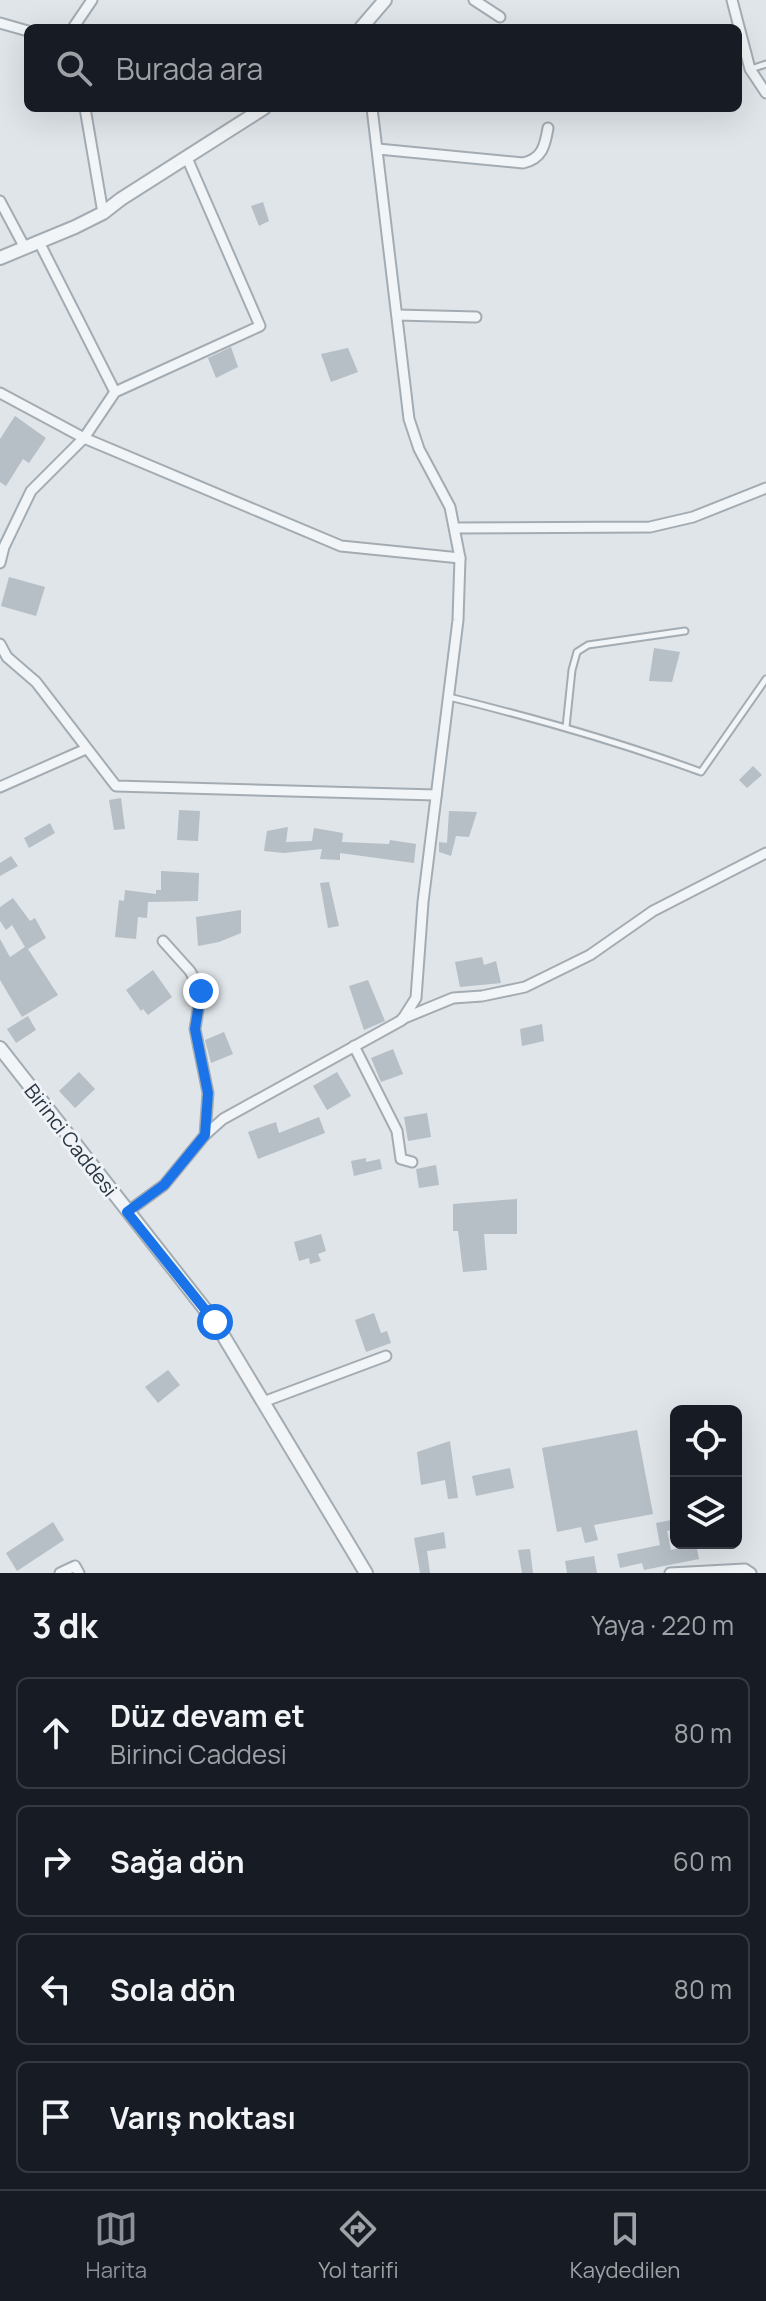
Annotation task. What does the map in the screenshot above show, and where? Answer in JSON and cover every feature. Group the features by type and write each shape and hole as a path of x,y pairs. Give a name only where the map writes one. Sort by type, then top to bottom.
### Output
{"street":[{"path":"76,24 92,0"},
{"path":"364,24 385,0"},
{"path":"474,0 500,17"},
{"path":"732,0 738,24"},
{"path":"0,23 24,30"},
{"path":"742,38 750,69 766,93"},
{"path":"86,112 103,213"},
{"path":"0,258 103,213 258,112"},
{"path":"373,112 409,419 419,449 450,507 460,558 458,620 423,902 416,998 402,1020"},
{"path":"378,149 523,163 541,154 548,128"},
{"path":"0,563 2,547 31,491 84,438 115,392 260,326 187,158"},
{"path":"0,201 25,248"},
{"path":"39,242 115,392"},
{"path":"397,315 476,317"},
{"path":"0,393 84,438 341,546 460,558"},
{"path":"455,528 650,527 693,517 766,488"},
{"path":"0,644 7,657 36,682 116,786 436,795"},
{"path":"0,787 86,749"},
{"path":"127,1212 164,1185 205,1135 223,1119 402,1020 453,998 482,996 525,987 590,955 653,911 766,853"},
{"path":"163,941 190,971 201,991 195,1029 208,1093 205,1135"},
{"path":"354,1046 397,1131 392,1140 401,1159 412,1162"},
{"name":"Birinci Caddesi","path":"0,1048 215,1322 366,1573"},
{"path":"263,1402 386,1356"},
{"path":"60,1573 75,1566 79,1573"},
{"path":"670,1573 745,1569 751,1573"}],"lane":[{"path":"750,69 766,64"},
{"path":"566,728 577,652 588,645 685,631"},
{"path":"448,696 566,728 701,772 766,679"}],"building":[{"path":"263,202 269,221 259,226 251,206"},
{"path":"231,347 238,367 216,378 208,358"},
{"path":"348,348 358,372 331,382 321,354"},
{"path":"15,416 46,438 29,463 23,459 6,486 0,482 0,439"},
{"path":"9,577 45,587 36,616 1,606"},
{"path":"654,648 680,652 672,682 649,681"},
{"path":"753,766 762,775 747,788 739,780"},
{"path":"121,798 125,829 114,830 109,800"},
{"path":"179,810 200,811 198,841 177,840"},
{"path":"449,811 477,812 469,837 456,836 451,856 439,852 439,842 447,843"},
{"path":"50,823 55,833 29,848 24,838"},
{"path":"288,827 286,842 312,841 314,828 343,833 342,842 389,844 390,840 416,844 414,863 340,853 340,860 320,859 322,849 284,853 264,851 267,831"},
{"path":"11,856 18,866 0,876 0,863"},
{"path":"161,871 199,873 198,901 148,902 147,918 138,917 136,939 115,937 119,900 124,901 125,890 156,894 156,890 161,890"},
{"path":"329,882 339,926 328,928 320,883"},
{"path":"13,898 30,921 35,918 46,938 28,949 58,995 22,1017 0,980 0,939 10,957 25,947 12,925 6,930 0,921 0,907"},
{"path":"241,910 241,933 198,946 196,917"},
{"path":"482,957 484,965 496,961 501,983 460,987 455,962"},
{"path":"153,970 172,997 148,1015 143,1009 141,1011 126,990"},
{"path":"368,980 385,1021 364,1030 349,986"},
{"path":"28,1016 36,1030 16,1043 7,1029"},
{"path":"542,1024 544,1041 522,1046 520,1029"},
{"path":"224,1032 233,1054 211,1063 205,1040"},
{"path":"393,1049 403,1074 381,1082 371,1058"},
{"path":"79,1072 95,1089 75,1108 59,1091"},
{"path":"337,1072 351,1096 327,1110 313,1086"},
{"path":"427,1113 431,1137 408,1141 404,1117"},
{"path":"319,1117 325,1133 258,1159 248,1132 276,1122 279,1133"},
{"path":"366,1158 366,1162 380,1159 382,1169 354,1176 351,1161"},
{"path":"436,1165 439,1185 419,1188 416,1169"},
{"path":"517,1199 517,1234 484,1234 487,1270 463,1272 458,1231 453,1231 453,1204"},
{"path":"321,1234 326,1251 318,1254 321,1261 310,1264 309,1258 299,1261 294,1242"},
{"path":"374,1313 381,1333 387,1331 391,1343 366,1352 355,1320"},
{"path":"168,1370 180,1385 158,1403 145,1387"},
{"path":"637,1430 653,1514 594,1525 598,1540 585,1543 581,1527 557,1532 542,1448"},
{"path":"450,1441 458,1498 448,1499 445,1480 421,1485 417,1452"},
{"path":"510,1468 514,1488 476,1496 472,1476"},
{"path":"670,1520 670,1530 667,1531 670,1549 697,1549 699,1559 644,1570 642,1563 620,1568 617,1554 660,1545 656,1523"},
{"path":"53,1522 64,1540 17,1571 6,1553"},
{"path":"444,1532 446,1548 427,1551 430,1573 420,1573 414,1538"},
{"path":"530,1549 533,1573 522,1573 518,1550"},
{"path":"594,1556 597,1573 567,1573 565,1561"}],"route":[{"path":"201,991 195,1029 208,1093 205,1135 164,1185 127,1212 215,1322"}]}
